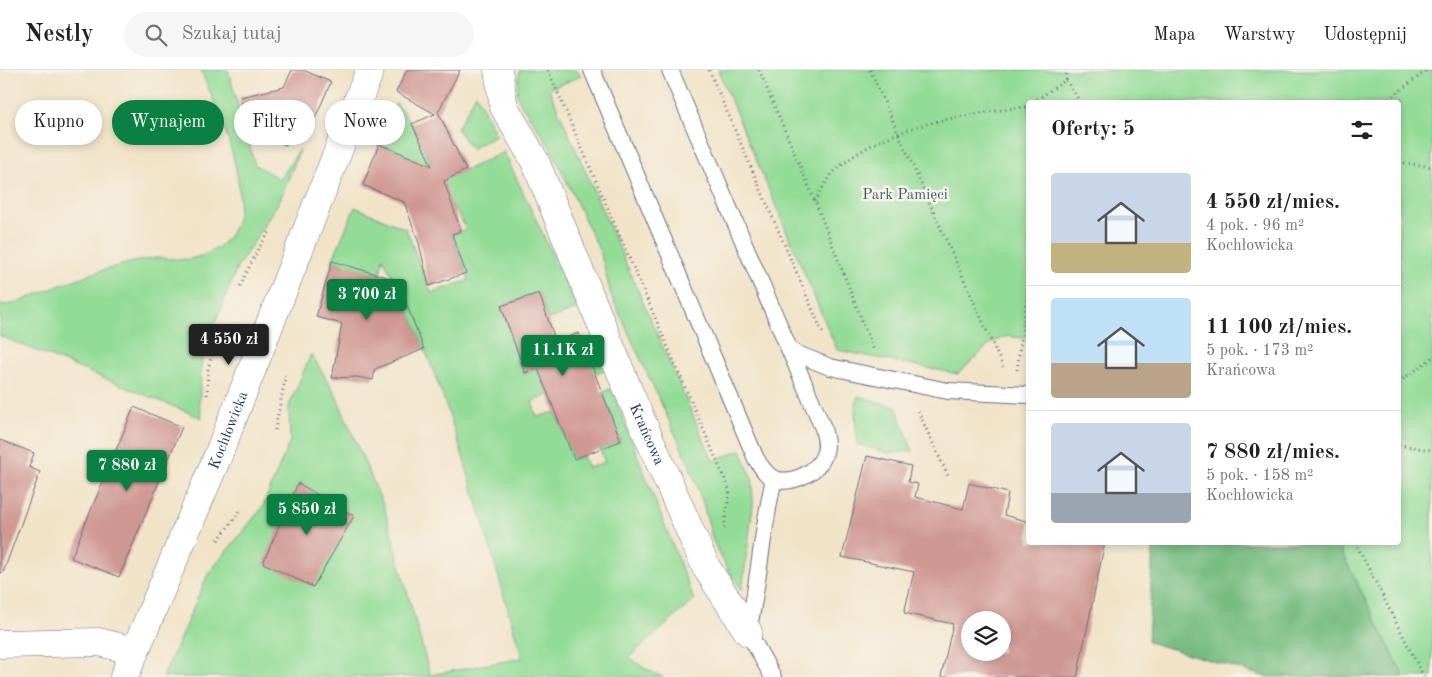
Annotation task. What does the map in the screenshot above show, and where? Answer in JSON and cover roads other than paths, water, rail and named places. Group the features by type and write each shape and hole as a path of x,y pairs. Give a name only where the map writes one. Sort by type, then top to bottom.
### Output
{"street":[{"name":"Kochłowicka","path":"124,677 217,458 370,70"},
{"name":"Krańcowa","path":"498,70 504,107 535,160 631,397 706,567 748,632"},
{"path":"0,644 99,642 135,651"}],"lane":[{"path":"592,70 756,459 763,470 774,479 792,480 807,474 817,466 825,455 826,440 823,428 670,70"},
{"path":"790,351 830,367 948,391 1022,394"},
{"path":"748,632 774,479"},
{"name":"Krańcowa","path":"748,632 773,677"}],"park label":[{"name":"Park Pamięci","path":"905,194"}]}
